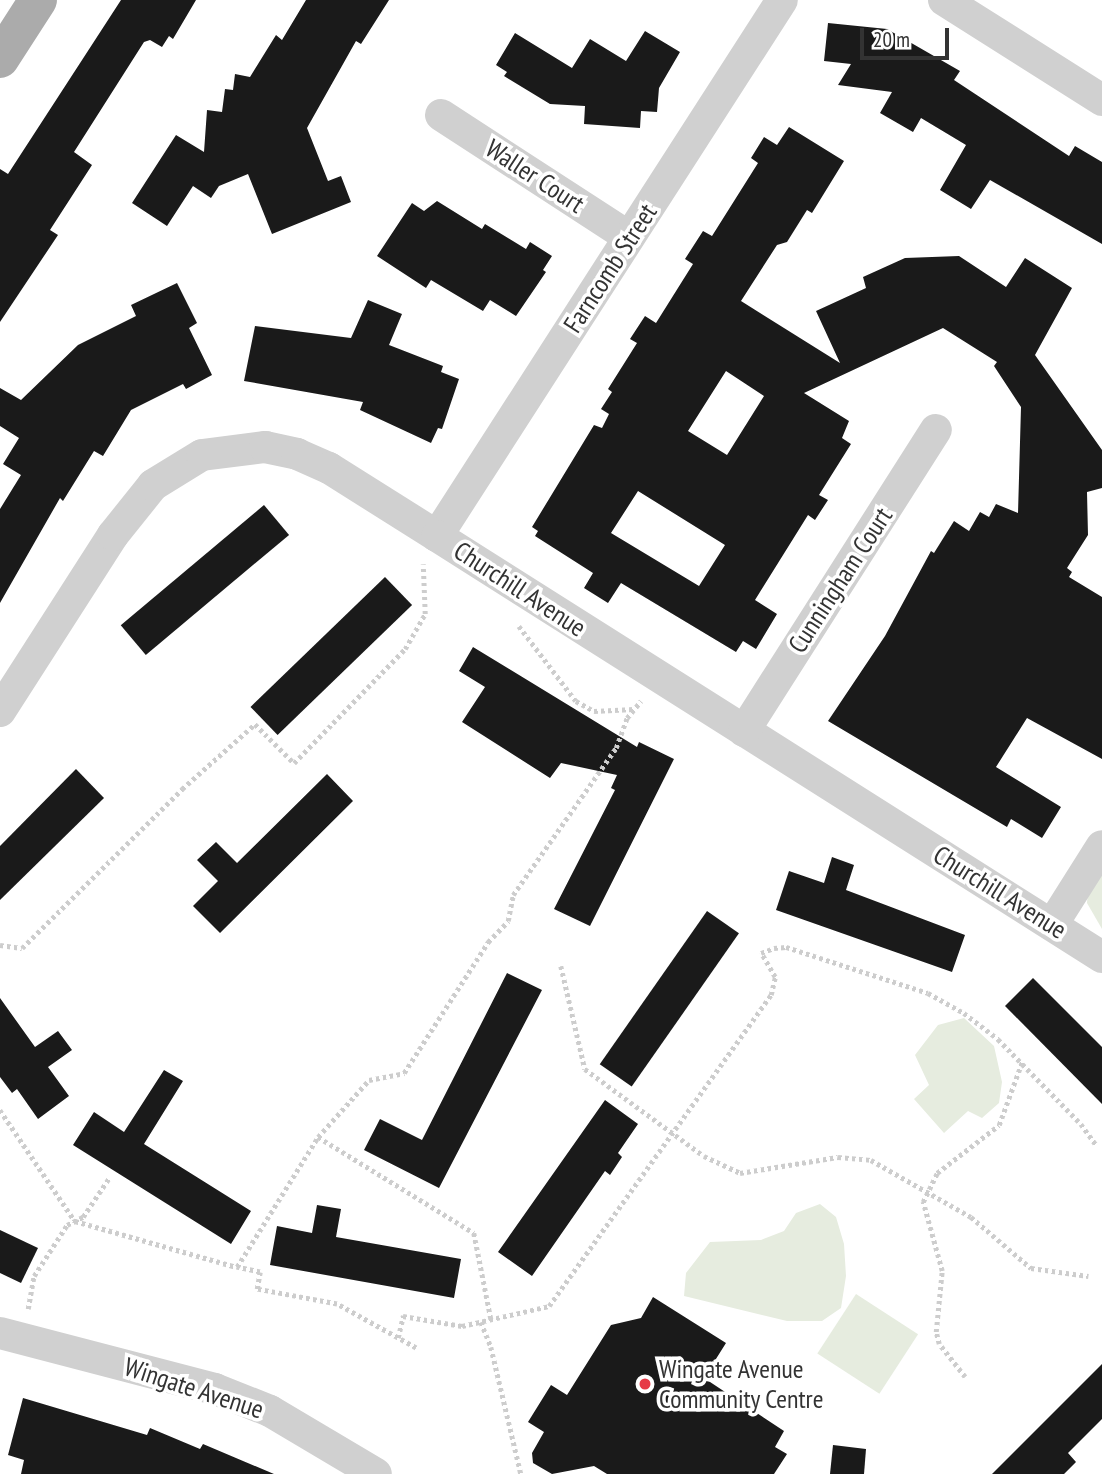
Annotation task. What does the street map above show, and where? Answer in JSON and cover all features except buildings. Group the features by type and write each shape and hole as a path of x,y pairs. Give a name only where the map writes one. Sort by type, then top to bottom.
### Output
{"main road":[{"path":"0,59 38,0"}],"street":[{"name":"Farncomb Street","path":"430,549 782,0"},
{"path":"944,0 1102,100"},
{"name":"Waller Court","path":"441,115 629,237"},
{"name":"Cunningham Court","path":"744,731 936,430"},
{"name":"Churchill Avenue","path":"0,711 134,506 175,468 202,455 265,447 297,454 329,468 430,549 744,731 1102,957"},
{"path":"1052,925 1102,846"},
{"name":"Wingate Avenue","path":"0,1333 215,1389 270,1411 376,1474"}],"path":[{"path":"0,945 22,948 181,789 255,724 294,763 405,649 425,614 430,549"},
{"path":"517,622 576,701 594,711 635,708"},
{"path":"237,1267 318,1137 369,1080 404,1073 488,942 508,921 513,895 616,748 626,718 641,701"},
{"path":"398,1338 403,1316 462,1326 549,1306 775,986 761,953 774,948 786,947 928,993 964,1013 1022,1062 1097,1146"},
{"path":"561,966 585,1069 704,1156 740,1173 854,1157 887,1166 971,1217 1031,1268 1088,1276"},
{"path":"965,1377 939,1344 936,1332 942,1271 924,1213 926,1191 943,1167 999,1125 1022,1062"},
{"path":"0,1110 75,1221 260,1272 257,1289 337,1304 416,1348"},
{"path":"318,1137 474,1233 491,1319"},
{"path":"28,1309 34,1276 67,1225 83,1217 109,1178"},
{"path":"481,1322 491,1347 521,1474"}],"shaded area":[{"path":"1102,869 1102,929 1087,903 1088,890"},
{"path":"964,1018 994,1046 1002,1082 999,1103 982,1118 968,1111 944,1133 914,1099 929,1085 915,1055 938,1025"},
{"path":"820,1204 836,1217 844,1244 846,1276 841,1308 822,1321 787,1321 684,1296 686,1273 710,1242 761,1240 784,1231 796,1213"},
{"path":"856,1294 918,1334 879,1394 817,1354"}],"place":[{"name":"Wingate Avenue Community Centre","path":"645,1384"}]}
